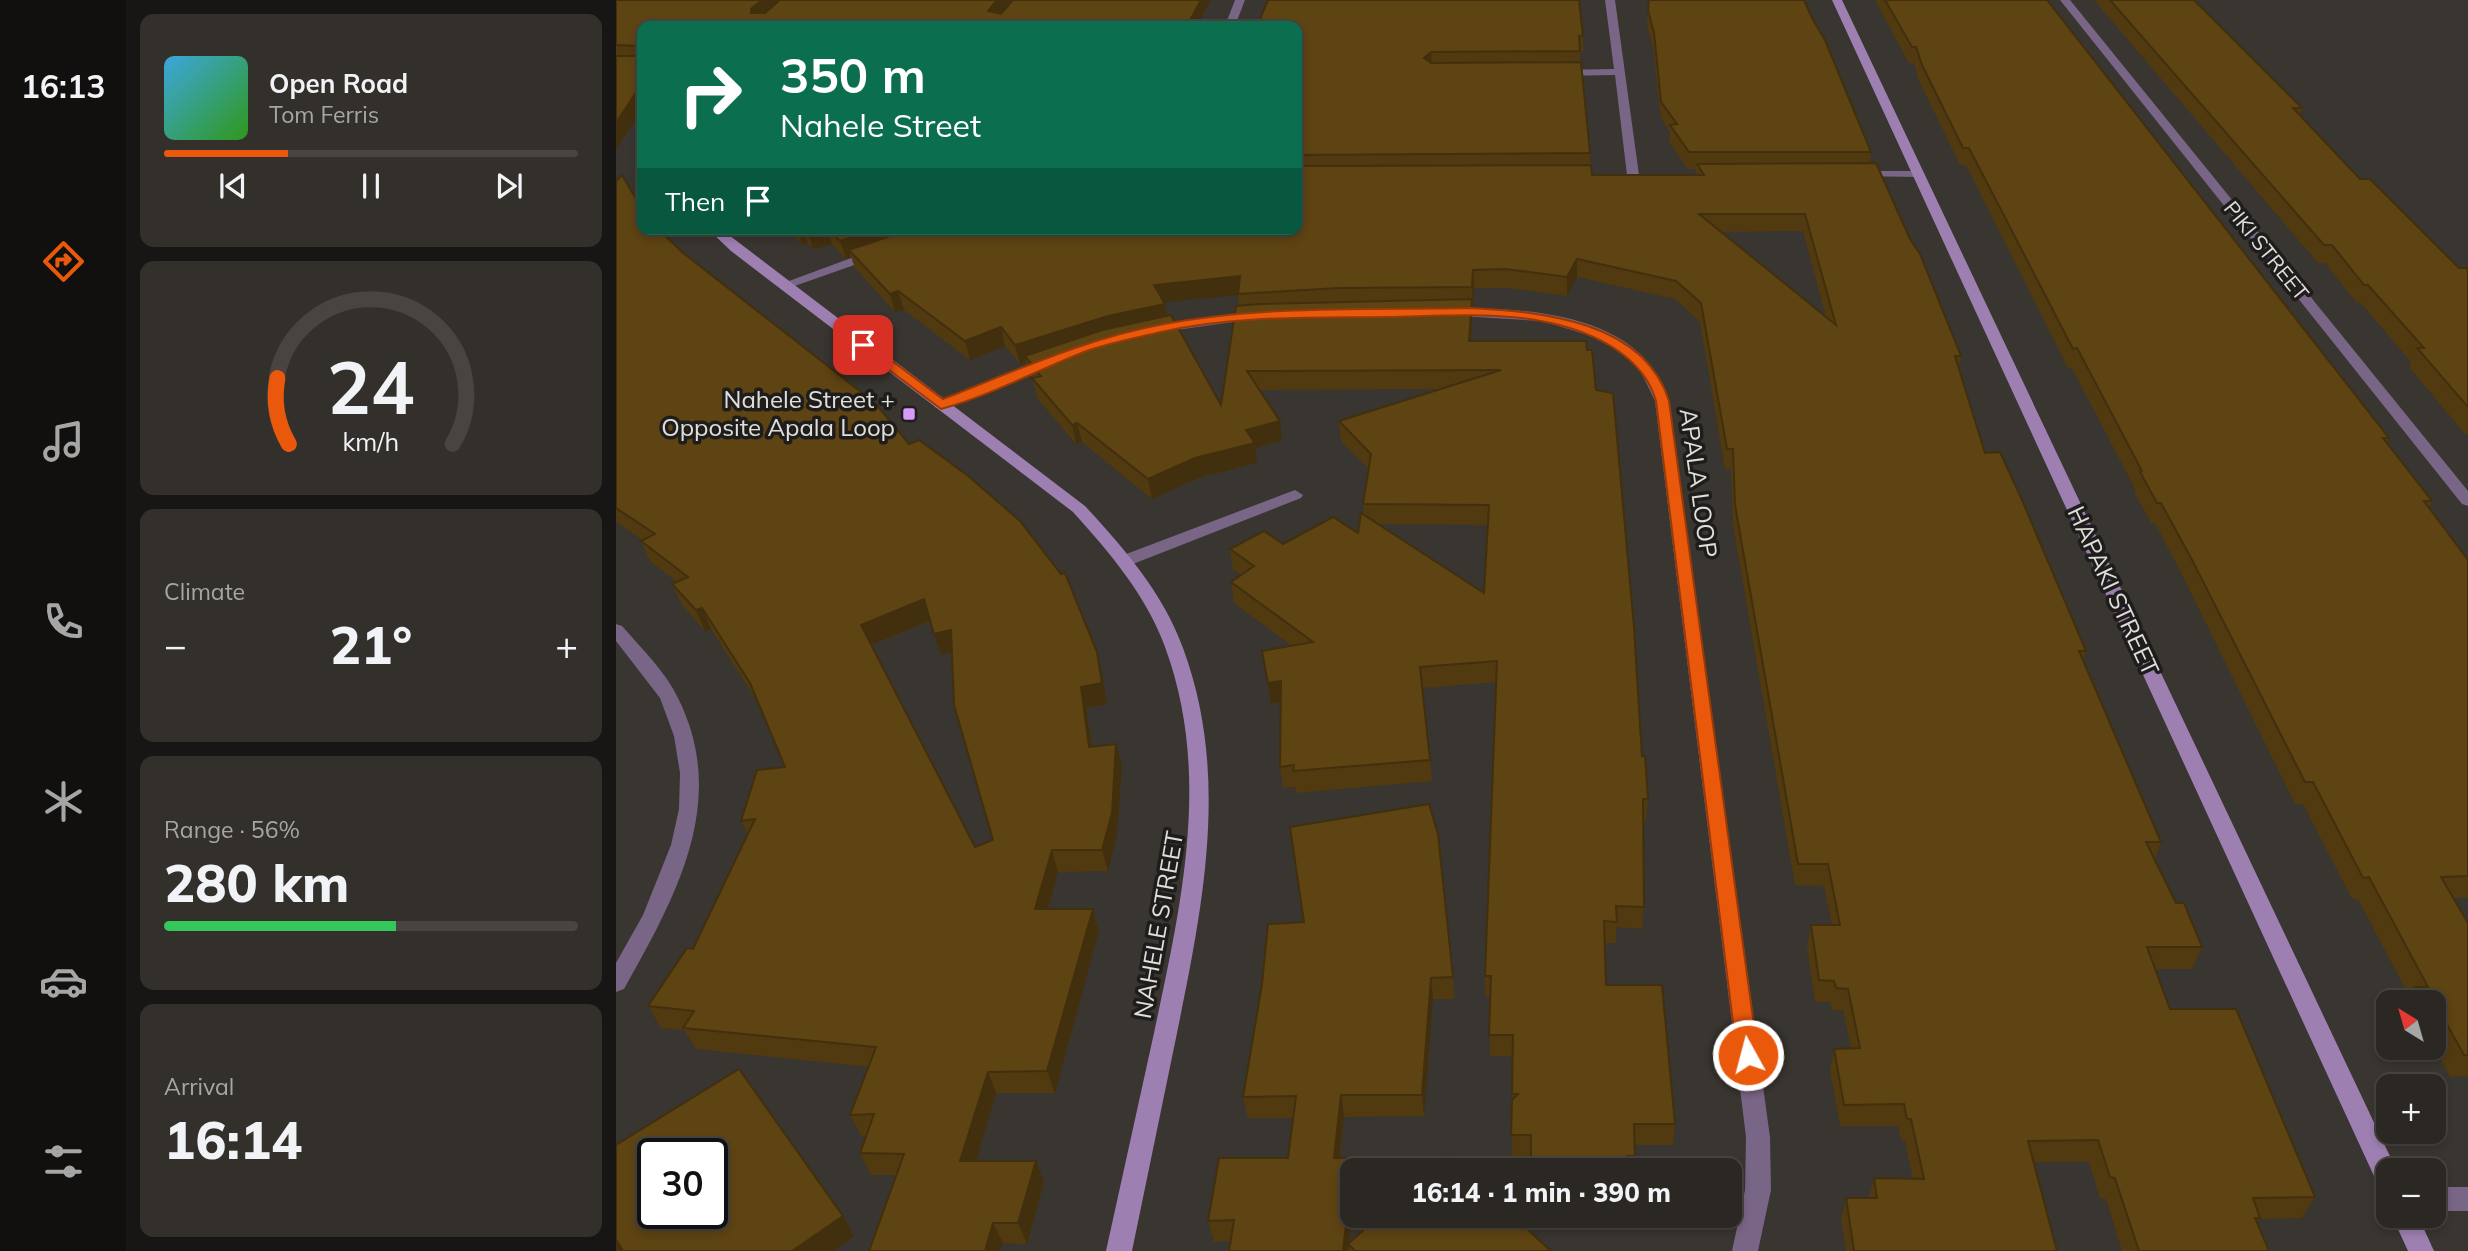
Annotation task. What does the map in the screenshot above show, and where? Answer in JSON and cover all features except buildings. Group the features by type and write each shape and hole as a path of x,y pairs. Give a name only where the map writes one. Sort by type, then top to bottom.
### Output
{"street":[{"path":"1232,21 1240,0"},
{"path":"1610,0 1633,175"},
{"name":"HAPAKI STREET","path":"1837,0 2378,1158"},
{"name":"PIKI STREET","path":"2065,0 2468,501"},
{"path":"1555,73 1619,72"},
{"path":"1842,174 1919,174"},
{"path":"1619,175 1647,175"},
{"name":"NAHELE STREET","path":"722,235 1079,509 1127,560 1160,614 1187,679 1201,759 1199,856 1191,911 1119,1251"},
{"path":"784,285 888,249"},
{"name":"APALA LOOP","path":"1433,312 1527,315 1579,327 1622,347 1647,370 1657,384 1662,401 1758,1136 1758,1190 1745,1251"},
{"path":"1139,333 1209,320 1273,314"},
{"path":"941,405 1060,356"},
{"path":"1127,560 1295,495"},
{"path":"616,630 668,695 682,725 691,777 679,856 654,915 616,984"},
{"path":"2446,1199 2468,1199"},
{"path":"2410,1228 2421,1251"}],"place":[{"name":"Nahele Street + Opposite Apala Loop","path":"909,414"}],"route":[{"path":"863,345 941,405 1015,373 1083,348 1163,328 1251,315 1472,312 1527,315 1555,320 1600,335 1636,358 1657,384 1662,401 1748,1055"}]}
